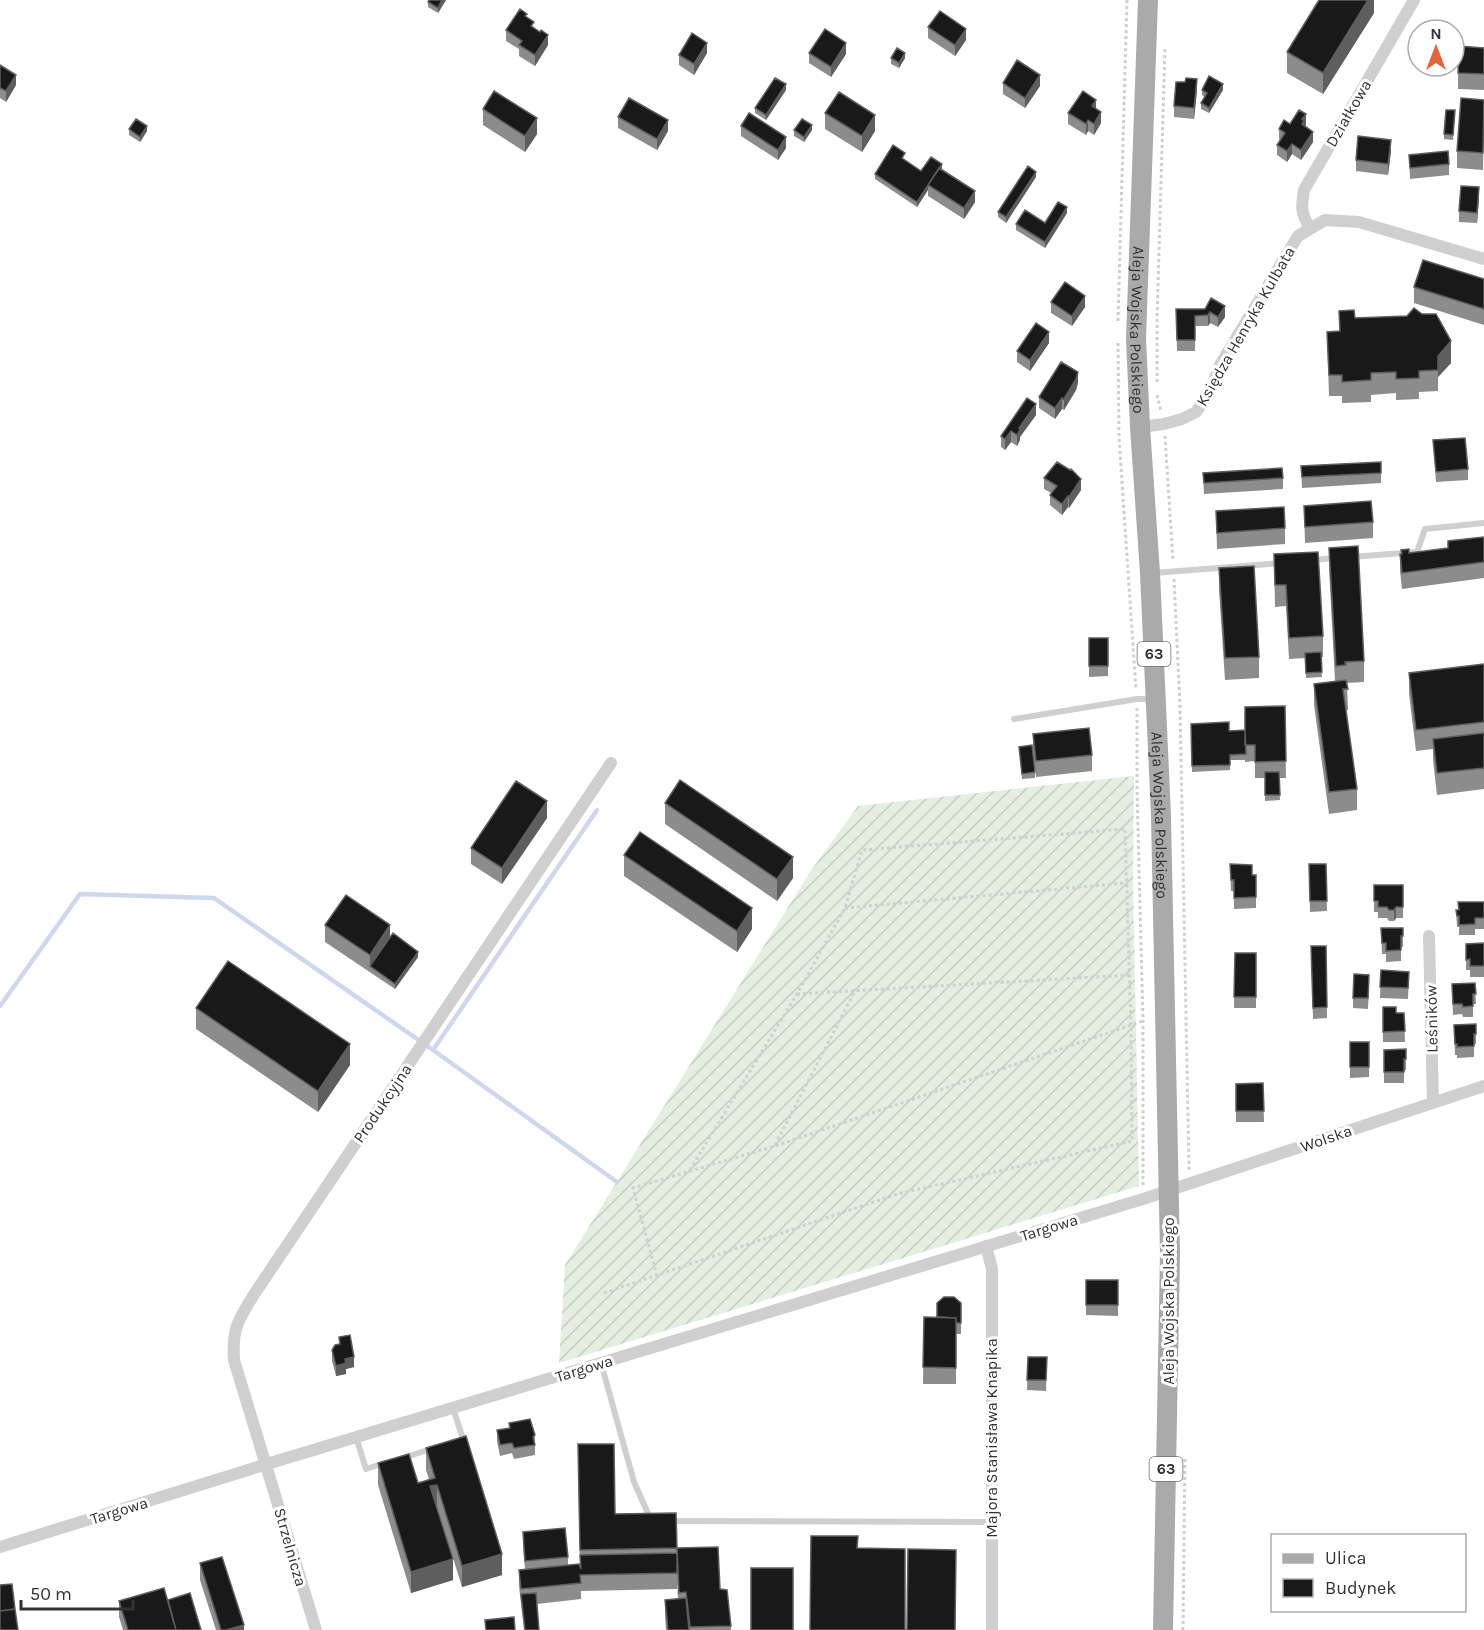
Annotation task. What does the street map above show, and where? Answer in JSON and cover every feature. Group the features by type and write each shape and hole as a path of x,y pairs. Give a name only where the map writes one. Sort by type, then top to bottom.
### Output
{"main road":[{"name":"Aleja Wojska Polskiego","path":"1148,0 1136,339 1150,573 1161,828 1170,1254 1163,1630"}],"street":[{"name":"Działkowa","path":"1310,229 1302,215 1304,190 1414,0"},
{"name":"Księdza Henryka Kulbata","path":"1140,427 1164,424 1196,412 1209,394 1220,365 1298,236 1325,220 1359,222 1484,259"},
{"name":"Produkcyjna","path":"267,1464 234,1360 233,1341 238,1321 610,763"},
{"name":"Leśników","path":"1429,936 1433,1102"},
{"name":"Wolska","path":"1168,1191 1484,1086"},
{"name":"Targowa","path":"0,1547 1168,1191"},
{"name":"Majora Stanisława Knapika","path":"986,1246 992,1269 992,1630"},
{"name":"Strzelnicza","path":"267,1464 316,1630"}],"lane":[{"path":"1301,561 1417,552 1425,530 1484,523"},
{"path":"1150,573 1290,562"},
{"path":"1014,719 1137,699 1156,699"},
{"path":"601,1363 634,1482 651,1521"},
{"path":"452,1443 463,1439 453,1408"},
{"path":"356,1437 366,1469 388,1462"},
{"path":"398,1459 442,1446"},
{"path":"663,1521 991,1522"}],"path":[{"path":"1118,326 1127,0"},
{"path":"1118,338 1119,437 1137,699 1143,1021 1143,1198"},
{"path":"604,1293 897,1194 1132,1142 1125,829 862,850 845,908 797,994 688,1173"},
{"path":"845,908 1126,883"},
{"path":"797,994 1130,975"},
{"path":"775,1146 856,989"},
{"path":"657,1276 633,1188 775,1146 1143,1021"}],"shaded area":[{"path":"1134,776 1133,882 1139,1186 559,1363 565,1265 810,872 858,806"}],"building":[{"path":"429,0 442,0 438,8 428,2"},
{"path":"1319,0 1368,0 1323,73 1287,52"},
{"path":"520,9 534,22 531,26 548,35 535,55 519,45 522,41 506,30"},
{"path":"940,11 966,29 955,45 928,27"},
{"path":"825,29 846,43 831,67 809,53"},
{"path":"692,33 707,43 694,64 679,55"},
{"path":"1466,47 1484,48 1484,74 1466,73"},
{"path":"897,48 905,53 899,63 891,58"},
{"path":"1017,60 1040,75 1025,98 1003,83"},
{"path":"0,65 16,75 6,91 0,88"},
{"path":"1209,76 1223,84 1209,108 1201,103 1207,93 1202,90"},
{"path":"775,78 786,84 766,115 755,108"},
{"path":"1186,78 1197,79 1194,108 1174,106 1176,82 1185,82"},
{"path":"494,91 537,118 525,136 483,109"},
{"path":"1083,91 1096,100 1092,106 1101,112 1094,124 1088,120 1086,124 1068,113"},
{"path":"839,92 875,115 862,136 825,113"},
{"path":"629,98 668,120 657,139 618,117"},
{"path":"1461,98 1484,100 1483,153 1457,151"},
{"path":"1299,110 1306,114 1302,119 1304,121 1302,124 1313,132 1301,150 1292,144 1287,151 1277,145 1285,133 1279,129 1284,120 1290,124"},
{"path":"1446,110 1455,110 1453,135 1444,134"},
{"path":"749,113 786,137 778,150 741,126"},
{"path":"136,119 147,126 140,137 129,129"},
{"path":"802,119 812,125 804,137 794,130"},
{"path":"1358,136 1391,140 1388,164 1356,160"},
{"path":"893,145 905,153 902,158 921,171 931,157 942,164 917,202 875,174"},
{"path":"1448,151 1449,164 1410,168 1409,155"},
{"path":"1028,166 1036,172 1006,217 998,212"},
{"path":"939,168 975,191 964,208 928,185"},
{"path":"1461,186 1479,187 1477,213 1459,211"},
{"path":"1058,202 1067,207 1045,242 1016,224 1025,210 1045,223"},
{"path":"1423,260 1484,279 1484,309 1414,287"},
{"path":"1065,282 1085,296 1072,316 1051,302"},
{"path":"1211,298 1225,306 1218,317 1210,312 1208,315 1195,316 1195,340 1177,340 1176,309 1205,309"},
{"path":"1414,308 1422,314 1436,314 1451,341 1438,356 1438,370 1419,371 1419,378 1396,379 1396,372 1371,373 1371,380 1342,382 1342,375 1329,375 1327,332 1340,331 1339,311 1354,310 1355,318 1407,316"},
{"path":"1036,323 1049,332 1030,360 1017,351"},
{"path":"1061,362 1078,372 1064,399 1062,398 1055,408 1039,397"},
{"path":"1027,398 1036,404 1019,428 1017,435 1011,431 1005,439 1001,436"},
{"path":"1465,438 1468,469 1436,472 1433,440"},
{"path":"1057,462 1071,469 1081,479 1062,504 1050,495 1057,486 1044,478"},
{"path":"1381,462 1381,473 1302,477 1301,466"},
{"path":"1282,468 1283,478 1204,483 1203,473"},
{"path":"1371,501 1373,522 1305,527 1304,506"},
{"path":"1284,507 1285,528 1217,533 1216,511"},
{"path":"1484,537 1484,562 1402,573 1401,550 1409,549 1409,553 1448,548 1448,541"},
{"path":"1358,546 1364,661 1345,662 1346,665 1336,666 1329,548"},
{"path":"1318,552 1323,636 1289,638 1286,585 1275,585 1274,554"},
{"path":"1254,566 1259,657 1225,658 1219,568"},
{"path":"1089,638 1108,638 1108,666 1089,666"},
{"path":"1321,652 1322,672 1306,673 1305,653"},
{"path":"1484,664 1484,722 1416,730 1409,673"},
{"path":"1346,680 1348,689 1343,689 1357,789 1329,792 1314,684"},
{"path":"1285,706 1286,761 1255,762 1255,745 1245,745 1245,707"},
{"path":"1229,722 1229,731 1245,730 1246,754 1230,755 1230,765 1192,766 1191,724"},
{"path":"1089,728 1092,755 1036,761 1033,734"},
{"path":"1484,733 1484,768 1437,773 1433,739"},
{"path":"1032,745 1035,772 1022,774 1019,747"},
{"path":"1265,772 1279,772 1280,795 1265,795"},
{"path":"680,780 793,857 777,879 665,803"},
{"path":"516,781 547,801 502,868 471,848"},
{"path":"640,832 752,908 737,931 624,855"},
{"path":"1230,864 1252,865 1252,875 1256,875 1256,897 1234,898 1234,880 1231,880"},
{"path":"1309,864 1326,864 1327,901 1310,901"},
{"path":"1374,885 1403,885 1403,907 1389,910 1387,907 1378,907 1378,901 1374,901"},
{"path":"346,895 390,925 370,955 325,925"},
{"path":"1458,902 1484,902 1484,918 1475,918 1475,924 1459,925 1456,910 1459,910"},
{"path":"1381,928 1403,928 1401,950 1386,951 1386,943 1382,943"},
{"path":"393,933 418,952 395,984 370,966"},
{"path":"1484,943 1484,966 1470,966 1470,959 1466,960 1466,944"},
{"path":"1311,946 1326,946 1327,1007 1313,1008"},
{"path":"1235,953 1256,953 1256,997 1234,997"},
{"path":"228,961 350,1044 318,1091 196,1008"},
{"path":"1381,970 1409,972 1408,988 1380,987"},
{"path":"1354,974 1369,975 1368,998 1353,998"},
{"path":"1475,983 1476,994 1473,994 1473,1006 1463,1007 1462,1004 1453,1004 1452,984"},
{"path":"1383,1007 1396,1007 1396,1013 1404,1013 1405,1031 1383,1032"},
{"path":"1476,1024 1474,1046 1457,1047 1454,1025"},
{"path":"1350,1042 1369,1042 1369,1067 1350,1067"},
{"path":"1406,1049 1404,1072 1384,1072 1384,1050"},
{"path":"1263,1083 1264,1111 1236,1111 1236,1084"},
{"path":"1086,1280 1118,1280 1118,1305 1086,1305"},
{"path":"944,1297 954,1297 961,1303 961,1323 956,1323 956,1318 937,1317 937,1303"},
{"path":"924,1317 956,1318 956,1368 923,1367"},
{"path":"350,1335 354,1357 345,1359 346,1363 336,1366 332,1350 335,1345 340,1344 339,1337"},
{"path":"1028,1357 1047,1357 1046,1380 1027,1380"},
{"path":"530,1419 535,1435 533,1437 535,1445 514,1448 512,1443 500,1445 497,1430 510,1428 509,1423"},
{"path":"466,1436 502,1554 462,1566 437,1485 430,1486 453,1559 411,1572 378,1463 409,1454 418,1483 435,1478 426,1448"},
{"path":"578,1444 614,1444 615,1514 676,1513 677,1548 580,1550"},
{"path":"565,1528 568,1557 525,1561 523,1532"},
{"path":"811,1536 858,1536 857,1548 905,1549 905,1630 810,1630"},
{"path":"718,1547 720,1589 727,1590 731,1626 690,1627 686,1592 679,1593 677,1548"},
{"path":"908,1549 956,1550 955,1630 907,1630"},
{"path":"677,1553 677,1573 580,1575 581,1583 521,1589 519,1570 579,1564 581,1569 580,1555"},
{"path":"222,1557 244,1625 226,1630 221,1630 200,1563"},
{"path":"751,1568 793,1568 793,1630 751,1630"},
{"path":"12,1584 15,1609 0,1611 0,1585"},
{"path":"164,1588 176,1630 128,1630 119,1601"},
{"path":"190,1593 201,1630 176,1630 168,1600"},
{"path":"536,1593 539,1630 525,1630 521,1594"},
{"path":"686,1598 689,1630 668,1630 665,1600"},
{"path":"15,1609 18,1630 0,1630 0,1611"},
{"path":"514,1617 515,1630 486,1630 485,1620"}],"waterway":[{"path":"433,1050 597,810"},
{"path":"0,1006 80,894 214,898 433,1050 617,1182"}]}
